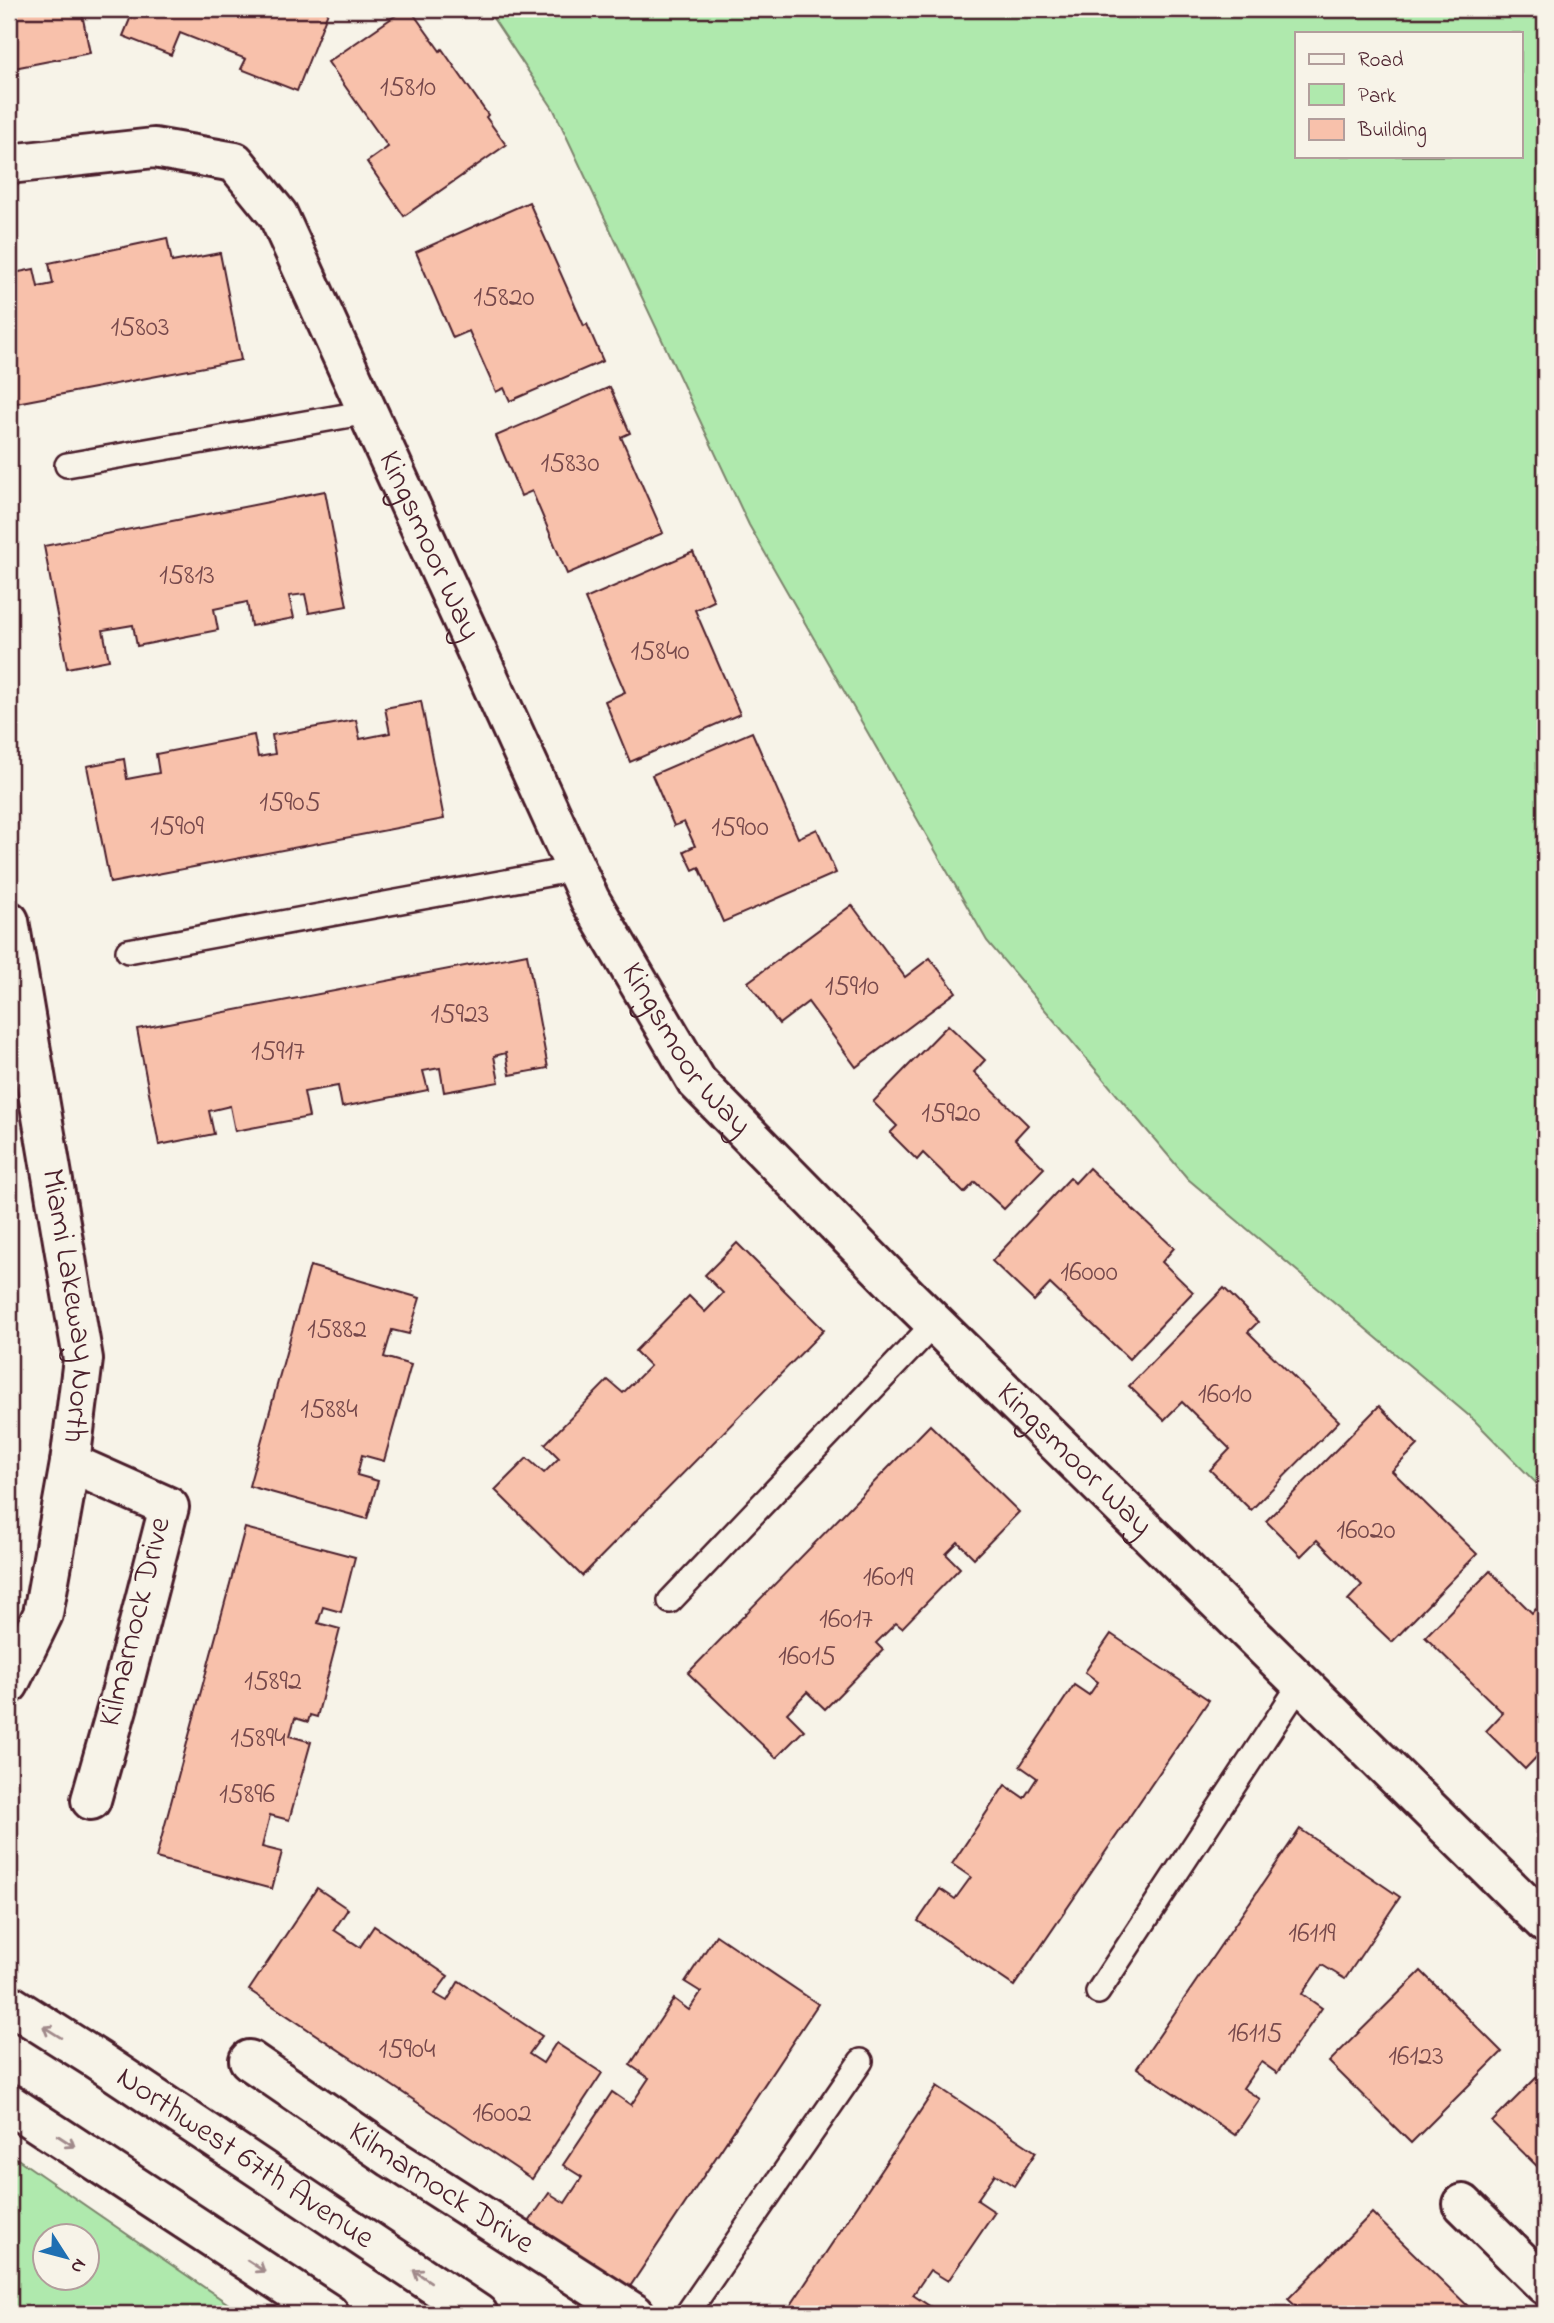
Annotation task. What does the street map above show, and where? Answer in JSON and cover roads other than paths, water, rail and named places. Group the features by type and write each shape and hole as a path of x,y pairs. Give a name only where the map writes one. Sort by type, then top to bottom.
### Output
{"street":[{"name":"Kingsmoor Way","path":"9,164 154,148 235,162 278,215 590,900 697,1082 935,1323 1545,1923"},
{"name":"Miami Lakeway North","path":"9,922 83,1359 70,1463 43,1614 9,1684"},
{"name":"Kilmarnock Drive","path":"70,1463 169,1507 91,1800"},
{"name":"Northwest 67th Avenue","path":"9,2004 478,2314"},
{"name":"Kilmarnock Drive","path":"249,2060 392,2158 635,2314"},
{"path":"9,2104 329,2314"},
{"path":"1462,2204 1545,2284"}],"lane":[{"path":"66,465 368,412"},
{"path":"128,951 576,869"},
{"path":"670,1601 935,1323"},
{"path":"1098,1992 1301,1683"},
{"path":"687,2314 861,2061"}]}
